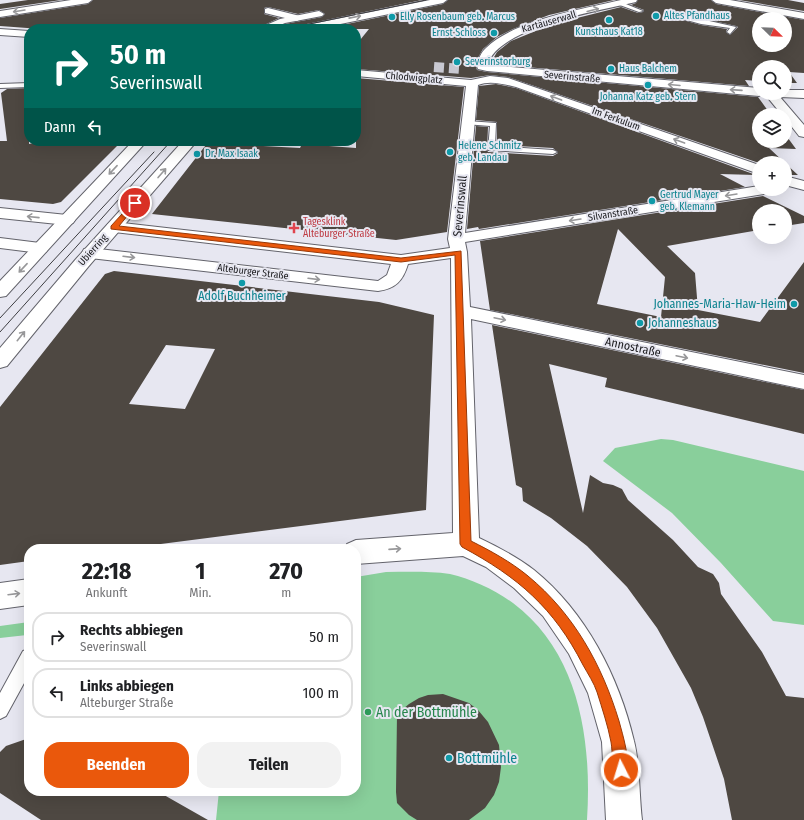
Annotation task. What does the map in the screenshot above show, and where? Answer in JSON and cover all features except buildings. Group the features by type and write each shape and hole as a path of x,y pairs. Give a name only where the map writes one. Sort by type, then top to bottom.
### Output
{"street":[{"path":"0,14 88,0"},
{"path":"266,24 265,17 277,0"},
{"path":"326,24 443,0"},
{"name":"Kartäuserwall","path":"482,67 483,57 491,47 516,32 544,23 633,0"},
{"path":"716,0 804,16"},
{"path":"268,11 297,18"},
{"path":"276,24 327,12"},
{"path":"0,32 24,34"},
{"name":"Severinstraße","path":"482,67 529,73 752,91"},
{"name":"Chlodwigplatz","path":"361,73 472,83"},
{"name":"Im Ferkulum","path":"472,83 492,78 520,85 752,168"},
{"name":"Severinswall","path":"466,544 461,311 457,246 466,123 472,83"},
{"path":"792,94 804,94"},
{"path":"776,100 804,132"},
{"path":"0,292 135,146"},
{"name":"Ubierring","path":"0,361 90,253 186,146"},
{"name":"Silvanstraße","path":"457,246 752,192"},
{"path":"0,213 67,220"},
{"path":"114,227 401,260 457,246"},
{"path":"0,243 40,248"},
{"name":"Alteburger Straße","path":"90,253 378,286 386,285 392,281 401,260"},
{"name":"Annostraße","path":"461,311 804,382"},
{"path":"361,552 466,544 495,559 524,579 553,607 579,644 602,689 618,742 624,820"},
{"path":"0,596 24,593"}],"lane":[{"path":"619,3 641,11"},
{"path":"682,17 686,12"},
{"path":"674,15 733,27 730,32"},
{"path":"8,85 15,80 24,78"},
{"path":"0,86 24,85"},
{"path":"466,123 494,124 491,148 552,152"},
{"path":"0,710 24,666"}],"green space":[{"path":"661,439 673,440 804,471 804,625 773,621 721,563 672,513 603,461 615,448"},
{"path":"386,572 450,574 491,589 513,603 536,623 554,647 567,673 577,701 587,760 587,820 216,820 218,796 361,796 361,576"},
{"path":"24,623 24,635 0,638 0,626"}],"tunnel":[{"path":"434,67 463,69"}],"tram line":[{"path":"309,24 426,0"},
{"path":"0,332 167,146"},
{"path":"0,318 154,152"}],"place":[{"name":"Altes Pfandhaus","path":"656,16"},
{"name":"Elly Rosenbaum geb. Marcus","path":"392,17"},
{"name":"Kunsthaus Kat18","path":"609,20"},
{"name":"Ernst Schloss","path":"494,33"},
{"name":"Severinstorburg","path":"457,62"},
{"name":"Haus Balchem","path":"611,69"},
{"name":"Johanna Katz geb. Stern","path":"648,85"},
{"name":"Helene Schmitz geb. Landau","path":"450,152"},
{"name":"Dr. Max Isaak","path":"197,154"},
{"name":"Gertrud Mayer geb. Klemann","path":"652,201"},
{"name":"Tagesklink Alteburger Straße","path":"294,228"},
{"name":"Adolf Buchheimer","path":"242,283"},
{"name":"Johannes-Maria-Haw-Heim","path":"794,304"},
{"name":"Johanneshaus","path":"640,323"},
{"name":"An der Bottmühle","path":"368,712"},
{"name":"Bottmühle","path":"449,758"}],"route":[{"path":"135,203 114,227 401,260 459,252 466,544 495,559 524,579 553,607 579,644 602,689 618,742 621,770"}]}
